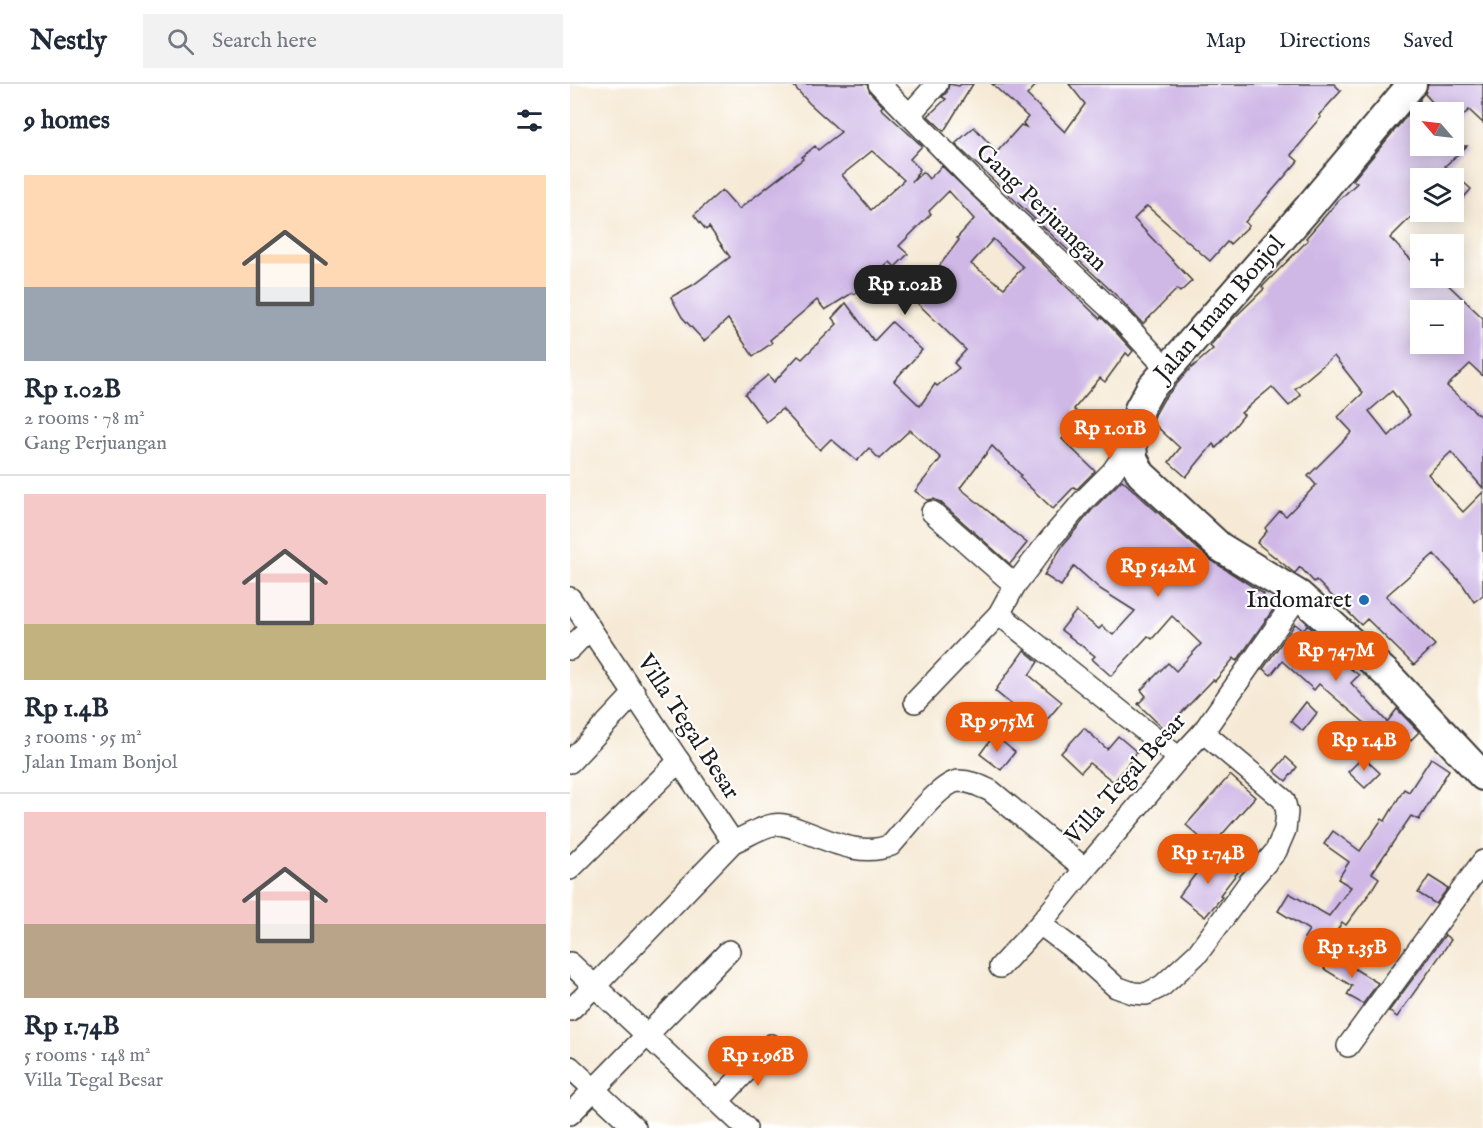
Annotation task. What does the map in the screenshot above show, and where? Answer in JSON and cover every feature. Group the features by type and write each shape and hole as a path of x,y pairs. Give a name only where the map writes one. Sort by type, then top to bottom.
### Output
{"street":[{"name":"Gang Perjuangan","path":"879,84 971,178 1120,318 1167,369"},
{"path":"910,114 937,84"},
{"name":"Jalan Imam Bonjol","path":"1412,84 1142,401 1135,424 1132,443 1133,458 1141,474 1220,547 1299,595 1389,675 1483,776"},
{"path":"915,702 999,614 1015,585 1083,501 1112,471 1132,443"},
{"path":"932,512 1015,585"},
{"name":"Villa Tegal Besar","path":"570,597 734,842 772,825 788,825 859,850 884,849 891,845 943,788 957,781 973,782 991,791 1085,869 1203,732 1299,595"},
{"path":"999,614 1179,758"},
{"path":"570,649 590,628"},
{"path":"570,762 635,693"},
{"path":"1040,924 1077,952 1116,987 1133,993 1146,994 1162,986 1198,953 1237,898 1276,850 1285,830 1287,812 1284,800 1203,732"},
{"path":"570,869 679,761"},
{"path":"570,1010 734,842"},
{"path":"1348,1046 1483,861"},
{"path":"1000,967 1040,924 1085,869"},
{"path":"570,1114 729,951"},
{"path":"570,963 746,1128"},
{"path":"718,1101 771,1045"},
{"path":"570,1067 635,1128"}],"building":[{"path":"792,84 867,84 870,92 883,106 881,108 922,146 910,159 920,169 912,182 923,172 929,179 942,166 1100,319 1101,317 1133,351 1129,356 1126,353 1105,382 1100,378 1074,409 1084,420 1062,439 1095,471 1077,489 1074,487 1053,509 1019,477 1021,475 992,446 960,488 1027,543 1010,564 940,502 934,499 927,500 915,491 941,458 910,430 879,459 869,448 857,461 831,439 820,450 782,409 766,422 745,394 768,375 774,382 798,356 802,359 837,324 832,318 846,303 874,341 892,322 922,350 894,381 920,406 935,384 937,386 959,368 954,363 966,350 911,297 937,269 959,240 957,238 974,219 949,191 929,211 931,214 899,246 908,254 895,267 890,262 854,294 852,293 825,310 817,300 770,340 772,343 753,356 728,319 704,341 682,317 671,297 693,285 730,257 709,227 706,230 694,215 722,190 739,209 803,159 802,157 815,146 818,150 841,132","holes":["872,151 904,180 871,210 842,175","993,239 1023,267 1004,288 971,264"]},
{"path":"949,84 959,86 973,84 944,131 928,116 946,99 942,97 947,92"},
{"path":"992,84 1037,84 1027,95 1065,132 1085,104 1069,84 1334,84 1341,91 1319,115 1321,117 1291,155 1298,161 1245,222 1249,226 1230,244 1227,242 1210,261 1147,206 1134,219 1192,281 1180,292 1177,289 1143,324 1120,299 955,144 974,127 997,152 1021,125 1026,127 1023,123 1028,117"},
{"path":"1428,84 1483,84 1483,123 1469,110 1464,115 1464,102 1432,102 1425,94"},
{"path":"1410,112 1410,156 1456,156 1445,166 1447,168 1410,168 1410,218 1390,238 1410,259 1410,288 1452,288 1483,318 1483,376 1470,364 1447,386 1483,419 1483,488 1451,452 1428,474 1463,512 1483,492 1483,595 1474,602 1463,585 1434,554 1386,596 1435,645 1414,665 1367,619 1361,625 1300,567 1295,573 1257,543 1267,531 1265,528 1280,511 1286,516 1316,485 1308,476 1352,432 1338,417 1363,393 1334,356 1295,389 1301,395 1289,406 1272,387 1241,413 1244,415 1230,432 1216,448 1213,444 1186,477 1169,462 1180,448 1153,423 1164,399 1188,371 1213,349 1210,346 1232,320 1264,289 1262,287 1308,240 1306,238 1357,183 1353,180","holes":["1392,391 1410,415 1389,436 1369,411"]},
{"path":"1464,183 1471,189 1464,197"},
{"path":"1122,480 1209,559 1264,594 1263,597 1275,607 1237,661 1234,658 1215,681 1213,680 1165,730 1138,704 1146,696 1141,690 1168,663 1176,671 1201,644 1172,616 1152,639 1148,636 1111,676 1092,659 1095,656 1061,630 1076,611 1099,629 1102,626 1113,635 1135,611 1100,589 1074,566 1061,586 1044,575 1063,545 1092,510"},
{"path":"1295,624 1303,630 1307,625 1327,642 1322,648 1359,675 1351,683 1387,722 1397,709 1419,732 1406,745 1401,739 1394,748 1319,684 1314,690 1282,661 1271,675 1263,669"},
{"path":"1024,650 1038,662 1029,675 1062,702 1040,728 995,691"},
{"path":"1306,702 1317,713 1303,731 1291,721"},
{"path":"1084,728 1107,749 1118,736 1137,752 1114,782 1089,763 1081,772 1061,753"},
{"path":"994,735 1015,752 1001,770 980,754"},
{"path":"1286,757 1297,767 1286,781 1274,771"},
{"path":"1363,757 1380,773 1365,788 1348,772"},
{"path":"1431,758 1449,770 1419,820 1411,816 1372,873 1379,878 1369,894 1346,925 1342,922 1325,951 1304,938 1309,930 1278,911 1289,893 1329,916 1351,887 1338,879 1349,862 1324,844 1333,831 1360,851 1382,819 1385,821 1404,789 1409,792"},
{"path":"1230,775 1255,797 1211,847 1186,825"},
{"path":"1212,852 1238,872 1220,895 1222,897 1205,917 1179,896"},
{"path":"1429,876 1448,888 1436,904 1418,893"},
{"path":"1445,935 1451,940 1397,1017 1389,1011"},
{"path":"1332,955 1378,983 1363,1004 1347,995 1352,986 1324,969"}],"place":[{"name":"Indomaret","path":"1364,600"}]}
